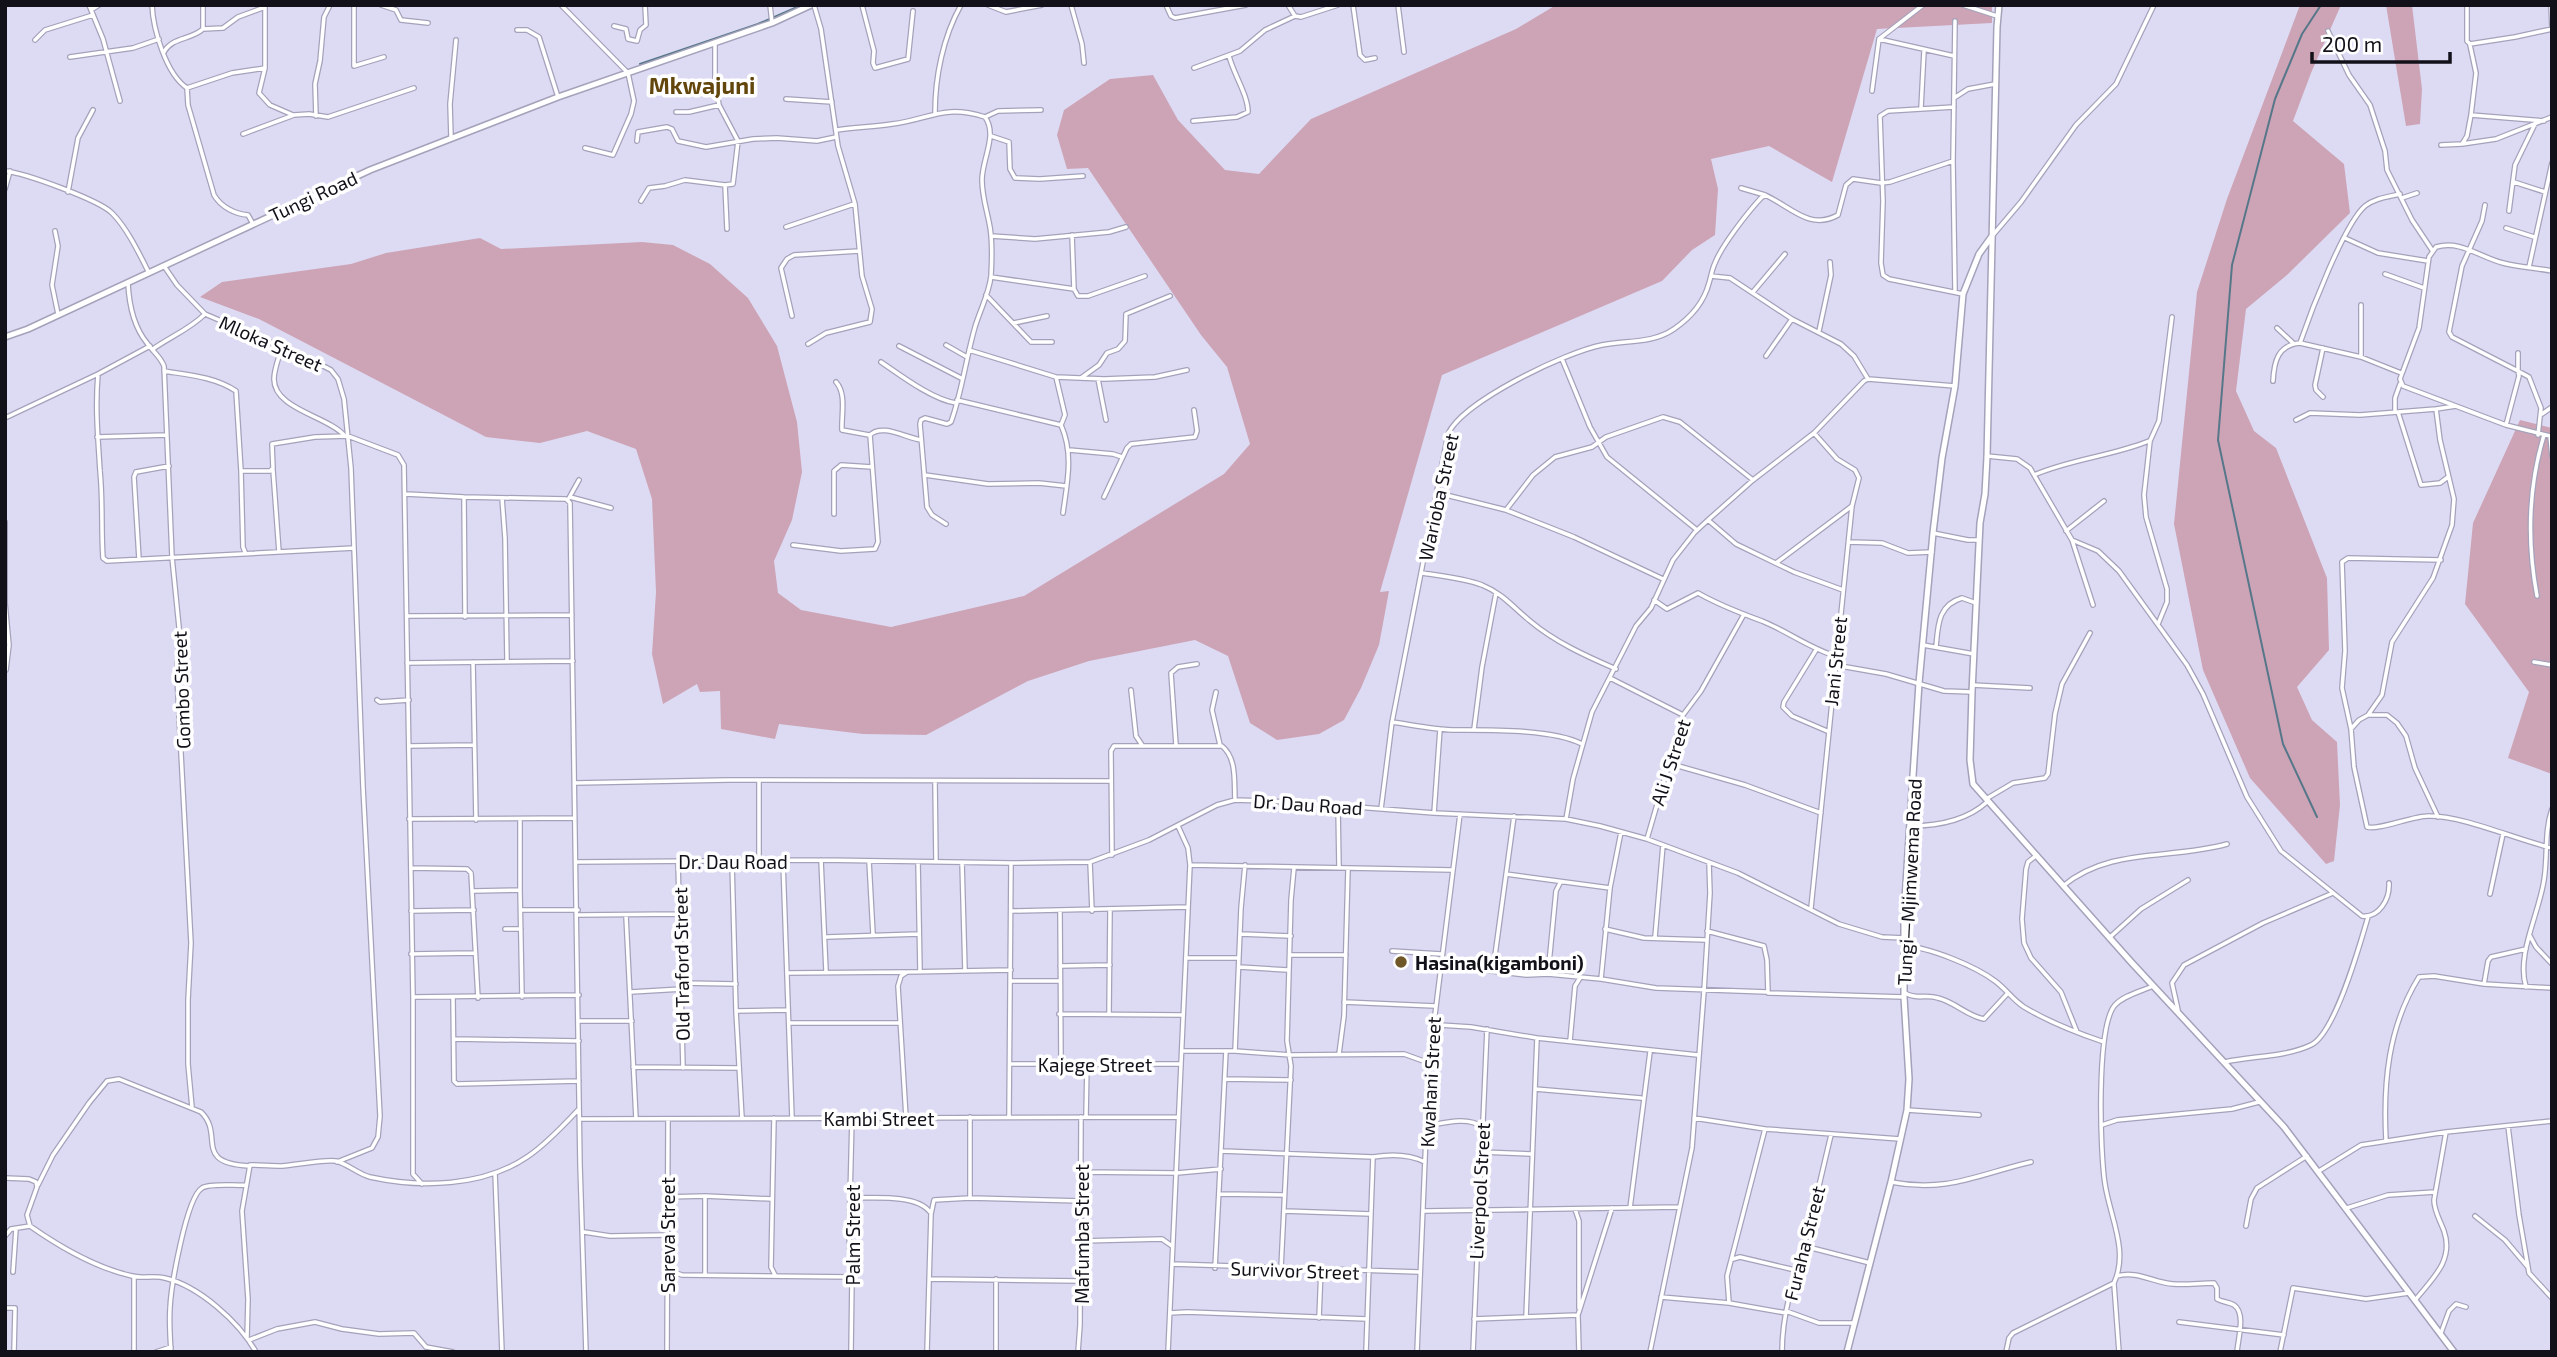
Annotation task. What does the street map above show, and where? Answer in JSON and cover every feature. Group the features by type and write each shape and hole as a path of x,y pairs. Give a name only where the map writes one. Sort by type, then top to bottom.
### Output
{"street":[{"path":"35,40 45,30 99,5"},
{"path":"152,5 164,52 176,78 187,88 188,105 214,195 218,202 238,214 248,215 253,224"},
{"path":"203,5 204,29"},
{"path":"316,116 315,84 324,18 330,5"},
{"path":"354,5 354,66 384,57"},
{"path":"381,5 397,10 404,20 428,23"},
{"path":"561,5 628,72 634,101 631,114 611,156 584,148"},
{"path":"614,26 626,29 628,39 637,41 640,30 646,25 645,5"},
{"path":"770,5 772,23"},
{"path":"808,344 826,333 870,322 872,317 870,298 864,286 855,204 836,137 821,29 813,5"},
{"name":"Tungi Road","path":"5,337 370,170 558,97 772,23 813,5"},
{"path":"862,5 874,51 875,68 908,59 913,11"},
{"path":"934,113 941,62 961,5"},
{"path":"988,5 1006,12 1042,5"},
{"path":"1071,5 1084,63"},
{"path":"1166,5 1171,16 1175,18 1244,5"},
{"path":"1288,5 1295,16"},
{"path":"1194,68 1229,57 1265,30 1295,16 1301,17 1338,5"},
{"path":"1353,5 1360,55 1364,60 1376,58"},
{"path":"1398,5 1404,52"},
{"path":"1872,91 1879,39 1923,5"},
{"path":"1964,5 1999,17"},
{"path":"1999,5 1987,456 1979,540 1972,689 1973,784 2307,1156 2454,1352"},
{"path":"1993,235 2021,202 2076,125 2116,84 2154,5"},
{"path":"2462,144 2467,136 2476,73 2467,41 2467,5"},
{"path":"2470,44 2552,29 2551,5"},
{"path":"164,52 171,43 194,36 204,29 223,28 238,17 265,6 265,68 260,96 270,105 294,115 328,117 414,88"},
{"path":"91,10 120,101"},
{"path":"1955,21 1955,290"},
{"path":"1995,120 1998,91 1997,27"},
{"path":"517,30 527,30 539,37 558,97"},
{"path":"2328,31 2349,75 2370,105 2385,151 2387,170 2412,220 2432,250"},
{"path":"70,57 133,48 159,39"},
{"path":"1879,39 1954,56"},
{"path":"452,137 450,104 456,40"},
{"path":"641,201 649,188 666,186 681,180 725,185 734,182 738,141 719,105 715,79 715,43"},
{"path":"1920,108 1924,51"},
{"path":"1193,121 1237,117 1248,112 1247,100 1234,76 1229,57"},
{"path":"187,88 232,73 265,68"},
{"path":"1954,98 1968,89 1995,84"},
{"path":"786,99 832,102"},
{"path":"676,112 689,113 719,105"},
{"path":"1954,107 1888,111 1880,116 1881,263 1883,275 1902,282 1955,290 1964,294"},
{"path":"68,192 78,138 93,110"},
{"path":"837,131 915,121 934,113 957,111 985,117 998,111 1041,110"},
{"path":"243,134 294,115"},
{"path":"2471,115 2544,121"},
{"path":"946,524 929,511 921,420 925,418 950,423 991,277 991,236 982,179 991,136 985,117"},
{"path":"2441,145 2489,141 2552,117"},
{"path":"2509,211 2518,157 2535,124"},
{"path":"637,141 638,132 667,127 672,129 678,141 685,144 715,146 777,138 817,141 836,137"},
{"path":"991,136 1009,142 1010,169 1015,178 1027,180 1083,176"},
{"path":"1741,188 1765,195 1803,218 1819,220 1838,215 1849,181 1858,178 1881,183 1897,181 1953,161"},
{"path":"2529,267 2552,163"},
{"path":"5,189 8,171 97,203 111,212 149,273"},
{"path":"2514,182 2546,192"},
{"path":"725,185 727,229"},
{"path":"2300,343 2345,237 2362,209 2375,200 2417,193"},
{"name":"Warioba Street","path":"1381,809 1392,722 1451,426 1511,383 1562,359 1602,345 1642,342 1673,330 1701,303 1715,262 1765,195"},
{"path":"786,227 855,204"},
{"path":"2485,205 2482,221 2468,248 2455,293 2449,332 2452,337 2529,377 2542,414 2538,435"},
{"path":"991,236 1022,239 1109,232 1126,227"},
{"path":"2506,228 2535,238"},
{"path":"55,230 58,246 52,285 58,315"},
{"path":"1072,235 1074,289 1078,296 1088,296 1145,276"},
{"name":"Tungi—Mjimwema Road","path":"1847,1352 1907,1110 1909,1079 1904,939 1919,683 1933,533 1955,386 1964,294 1979,254 1993,235"},
{"path":"2345,237 2378,253 2428,261"},
{"path":"2432,250 2446,245 2468,248 2483,257 2552,271"},
{"path":"2432,250 2428,261 2419,328 2401,373 2395,398 2396,413 2421,485 2440,483 2448,476"},
{"path":"792,316 781,268 787,258 801,254 859,251"},
{"path":"1753,292 1785,254"},
{"path":"1819,331 1832,275 1830,262"},
{"name":"Mloka Street","path":"164,266 177,285 205,314 331,370 338,379 347,414 346,436"},
{"path":"2385,274 2424,288"},
{"path":"1711,276 1730,278 1792,319 1819,331 1849,350 1868,379"},
{"path":"991,277 1074,289"},
{"name":"Gombo Street","path":"128,283 130,306 138,328 160,357 164,372 172,557 179,627 177,677 191,943 188,1064 192,1108"},
{"path":"986,295 1031,342 1052,342"},
{"path":"1079,379 1100,365 1107,353 1118,349 1125,341 1126,314 1170,296"},
{"path":"2361,305 2361,357"},
{"path":"5,418 151,348 194,325 205,314"},
{"path":"1014,323 1047,316"},
{"path":"2158,624 2168,596 2161,562 2145,511 2144,495 2150,440 2159,421 2172,317"},
{"path":"1766,356 1792,319"},
{"path":"2277,328 2293,343"},
{"path":"2273,381 2277,355 2293,343 2361,357 2401,373"},
{"path":"946,345 967,357"},
{"path":"899,346 961,378"},
{"path":"282,347 273,377 275,390 286,401 337,428 346,436 398,455 404,465 407,494 413,1174 422,1184"},
{"path":"2323,348 2315,385 2323,397"},
{"path":"969,350 1038,374 1056,377 1154,377 1187,370"},
{"path":"2506,425 2519,376 2518,353"},
{"path":"1562,359 1607,457 1697,530"},
{"path":"881,362 924,388 956,401 1061,425"},
{"path":"164,372 212,380 226,384 236,391 245,552"},
{"path":"98,374 97,437 103,558 107,561 354,548"},
{"path":"1056,377 1066,417 1061,425 1069,450 1063,513"},
{"path":"1098,379 1106,420"},
{"path":"1566,819 1573,779 1592,712 1636,626 1648,613 1663,579 1697,530 1753,480 1814,433 1864,381 1868,379 1955,386"},
{"path":"836,382 842,397 842,430 870,435 876,430 885,430 921,440"},
{"path":"2400,384 2506,425 2548,436"},
{"path":"2296,420 2310,414 2360,415 2456,406"},
{"path":"2542,414 2552,407"},
{"path":"2368,716 2386,686 2392,642 2420,600 2441,560 2455,509 2436,409"},
{"path":"1104,497 1127,447 1135,443 1187,440 1195,437 1197,431 1194,410"},
{"path":"1506,510 1544,464 1565,453 1592,447 1606,437 1655,419 1671,418 1681,422 1753,480"},
{"name":"Jani Street","path":"1811,909 1835,656 1852,506 1859,478 1857,473 1814,433"},
{"path":"97,437 167,435"},
{"path":"793,545 841,551 875,549 878,542 870,435"},
{"path":"279,552 272,444 315,437 346,436"},
{"path":"30,1226 27,1215 53,1155 107,1081 119,1079 206,1116 213,1148 219,1160 232,1165 337,1161 372,1148 378,1137 380,1116 354,548 346,436"},
{"path":"2548,436 2552,456"},
{"path":"2537,596 2532,569 2529,509 2548,436"},
{"path":"2034,475 2066,464 2113,454 2150,440"},
{"path":"1069,450 1122,457"},
{"path":"1987,456 2017,459 2027,464 2072,540 2093,605"},
{"path":"139,559 134,477 136,472 141,470 169,466"},
{"path":"834,514 836,467 872,467"},
{"path":"241,471 270,471 273,468"},
{"path":"925,475 978,484 1039,483 1066,486"},
{"path":"568,498 579,480"},
{"path":"1438,493 1506,510 1574,537 1663,579"},
{"path":"407,494 464,498 568,498 611,508"},
{"path":"464,498 466,617"},
{"path":"502,498 507,661"},
{"path":"568,498 586,1352"},
{"path":"2066,531 2104,501"},
{"path":"1776,563 1852,506"},
{"path":"1708,520 1736,544 1843,590"},
{"path":"5,522 5,603 9,645 6,670"},
{"path":"1933,533 1971,541 1979,540"},
{"path":"2072,540 2087,545 2109,559 2193,675 2247,797 2281,851 2355,912 2368,917 2376,914 2384,903 2388,896 2389,883"},
{"path":"1849,542 1882,543 1908,553 1933,552"},
{"path":"2441,560 2348,558 2342,562 2345,651 2342,688 2351,729 2354,767 2367,827 2372,829 2390,822 2430,816 2552,848"},
{"path":"1422,573 1479,584 1496,592 1508,599 1528,620 1544,631 1587,657 1616,669"},
{"path":"1474,729 1496,592"},
{"path":"1654,600 1667,609 1698,593 1714,603 1737,610 1743,616 1770,625 1816,650 1835,656"},
{"path":"1936,647 1940,614 1944,609 1962,598 1977,604"},
{"path":"407,616 572,615"},
{"name":"Ali J Street","path":"1647,839 1683,715 1743,616"},
{"path":"1910,826 1942,824 1972,812 2008,785 2045,778 2048,774 2059,692 2076,654 2090,633"},
{"path":"1923,645 1975,654"},
{"path":"1816,650 1783,707 1792,716 1828,731"},
{"path":"407,663 573,661"},
{"path":"472,662 476,820"},
{"path":"2534,662 2552,665"},
{"path":"1176,745 1171,673 1178,667 1197,664"},
{"path":"1835,665 1944,691 2030,688"},
{"path":"1611,678 1683,715"},
{"path":"1131,690 1136,736 1142,746"},
{"path":"1216,692 1212,710 1220,745"},
{"path":"377,700 409,699"},
{"path":"2351,729 2359,720 2368,716 2387,715 2402,729 2415,768 2438,817"},
{"path":"1392,722 1440,729 1474,729 1565,737 1582,744"},
{"path":"1434,813 1440,729"},
{"path":"409,746 474,745"},
{"path":"1112,855 1113,746 1220,745 1227,750 1233,763 1235,800"},
{"path":"1668,763 1752,787 1821,813"},
{"path":"575,783 759,780 1111,781"},
{"path":"759,780 759,861"},
{"path":"935,781 936,862"},
{"name":"Dr. Dau Road","path":"576,862 1090,862 1178,826 1216,805 1235,800 1566,819 1647,839 1738,873 1839,924 1867,933 1904,939"},
{"path":"1338,806 1339,867"},
{"path":"2526,987 2522,970 2544,882 2552,809"},
{"name":"Kwahani Street","path":"1418,1352 1429,1063 1460,814"},
{"path":"1493,971 1514,816"},
{"path":"409,819 574,818"},
{"path":"520,819 522,997"},
{"path":"1168,1352 1191,865 1188,848 1178,826"},
{"path":"1601,979 1610,888 1621,832"},
{"path":"2490,894 2504,834"},
{"path":"2063,886 2081,872 2105,862 2194,851 2227,844"},
{"path":"1655,937 1662,845"},
{"path":"2037,855 2026,865 2022,919 2024,943 2031,958 2061,992 2077,1032"},
{"path":"821,860 826,971"},
{"name":"Old Traford Street","path":"678,861 683,1068"},
{"path":"869,861 873,934"},
{"path":"732,862 736,1011 743,1118"},
{"path":"783,862 792,1118"},
{"path":"918,862 920,971"},
{"path":"1090,862 1092,911"},
{"path":"962,863 964,971"},
{"path":"1009,1117 1011,863"},
{"path":"1650,1352 1692,1148 1704,991 1709,863"},
{"path":"1191,865 1452,870"},
{"path":"1235,1051 1245,865"},
{"path":"410,867 467,869 471,873 478,998"},
{"path":"1281,1268 1291,1080 1291,1055 1287,1041 1290,900 1294,868"},
{"path":"1339,1054 1344,1002 1348,869"},
{"path":"1506,874 1610,888"},
{"path":"2109,938 2141,909 2188,880"},
{"path":"1551,881 1556,891"},
{"path":"1548,974 1556,891 1560,883"},
{"path":"474,891 520,890"},
{"path":"2178,1012 2172,983 2184,965 2263,923 2333,894"},
{"path":"1011,911 1110,911 1188,907"},
{"path":"411,911 474,910"},
{"path":"521,910 626,916 680,914"},
{"path":"1109,1014 1110,911"},
{"path":"1060,912 1059,1014 1062,1064"},
{"path":"626,916 636,1119"},
{"path":"2225,1062 2303,1048 2319,1041 2348,981 2368,917"},
{"path":"505,929 521,929"},
{"path":"1605,929 1644,938 1706,940"},
{"path":"1707,931 1764,946 1767,992"},
{"path":"826,937 919,934"},
{"path":"1241,934 1291,936"},
{"path":"2530,936 2552,964"},
{"path":"1904,946 1917,948 1979,971 2026,1007 2104,1042"},
{"path":"2484,984 2491,957 2526,949"},
{"path":"1392,951 1441,954"},
{"path":"411,954 475,953"},
{"path":"1290,955 1346,955"},
{"path":"1186,958 1239,958"},
{"path":"1059,966 1110,965"},
{"path":"1440,965 1704,991 1904,994 1917,999 1939,998 1975,1017 1984,1018 2008,993"},
{"path":"1239,967 1289,970"},
{"path":"786,973 1011,970"},
{"path":"906,1118 899,981 907,972"},
{"path":"2386,1140 2384,1101 2389,1052 2419,977 2425,975 2484,984 2552,988"},
{"path":"1570,1041 1575,986 1573,977"},
{"path":"1575,986 1580,978"},
{"path":"1011,981 1059,981"},
{"path":"682,983 736,984"},
{"path":"2119,1352 2114,1283 2118,1276 2119,1244 2101,1158 2104,1042 2108,1021 2115,1005 2154,986"},
{"path":"631,992 682,989"},
{"path":"413,998 579,995"},
{"path":"453,998 454,1081 457,1084 579,1081"},
{"path":"1344,1002 1434,1006"},
{"path":"736,1011 788,1010"},
{"path":"1059,1014 1183,1015"},
{"path":"579,1021 632,1021"},
{"path":"789,1023 900,1023"},
{"path":"1433,1028 1444,1025 1487,1029 1650,1052 1698,1055"},
{"name":"Liverpool Street","path":"1473,1352 1487,1029"},
{"path":"1526,1317 1537,1038"},
{"path":"454,1039 579,1041"},
{"path":"1182,1051 1291,1055 1404,1054 1429,1063"},
{"path":"1215,1268 1226,1051"},
{"path":"1630,1208 1650,1052"},
{"name":"Kajege Street","path":"1010,1064 1181,1064"},
{"name":"Mafumba Street","path":"1078,1352 1081,1172 1087,1064"},
{"path":"633,1067 739,1068"},
{"path":"1225,1079 1291,1080"},
{"path":"1535,1089 1642,1098"},
{"path":"2102,1125 2117,1121 2232,1109 2261,1102"},
{"path":"337,1161 366,1176 401,1183 422,1184 495,1174 527,1157 580,1108"},
{"path":"1907,1110 1979,1115"},
{"name":"Kambi Street","path":"564,1125 580,1121 636,1119 1178,1116"},
{"path":"970,1117 970,1198"},
{"path":"774,1118 771,1267 775,1275"},
{"name":"Palm Street","path":"851,1352 852,1277 849,1237 852,1118"},
{"path":"1693,1118 1765,1129 1900,1139"},
{"name":"Sareva Street","path":"667,1352 668,1119"},
{"path":"2319,1171 2355,1147 2386,1140 2552,1121"},
{"path":"1427,1126 1469,1122 1482,1127"},
{"path":"2508,1126 2528,1268 2531,1277 2552,1298"},
{"path":"1729,1303 1727,1288 1731,1261 1765,1129"},
{"path":"2280,1352 2293,1288 2366,1299 2414,1296 2442,1268 2446,1239 2435,1210 2435,1192 2446,1132"},
{"name":"Furaha Street","path":"1782,1352 1786,1312 1795,1270 1831,1135"},
{"path":"1412,1157 1426,1150"},
{"path":"1222,1151 1373,1157 1386,1155 1412,1157 1425,1162"},
{"path":"1481,1152 1531,1154"},
{"path":"2246,1226 2251,1199 2257,1188 2307,1156"},
{"path":"1366,1352 1373,1157"},
{"path":"1891,1182 1923,1187 1947,1185 2031,1162"},
{"path":"248,1339 242,1222 249,1166"},
{"path":"1081,1172 1177,1173 1221,1169"},
{"path":"401,1183 413,1174"},
{"path":"495,1174 502,1352"},
{"path":"5,1178 33,1180 37,1187"},
{"path":"156,1352 171,1350 170,1306 174,1282 187,1215 200,1190 212,1186 246,1185"},
{"path":"2347,1208 2388,1195 2435,1192"},
{"path":"1220,1194 1284,1195"},
{"path":"705,1196 705,1274"},
{"path":"667,1197 772,1199"},
{"path":"852,1198 898,1199 922,1204 931,1214"},
{"path":"928,1352 931,1214 935,1200 970,1198 1081,1201"},
{"path":"1424,1211 1679,1207"},
{"path":"1578,1315 1612,1208"},
{"path":"1575,1209 1579,1221 1579,1352"},
{"path":"1284,1211 1371,1214"},
{"path":"2475,1216 2505,1240 2528,1268"},
{"path":"5,1227 14,1229 30,1226 86,1258 134,1277 164,1278 197,1292 211,1302 248,1339 256,1352"},
{"path":"5,1236 14,1229"},
{"path":"13,1272 14,1229"},
{"path":"584,1232 610,1236 666,1235"},
{"path":"1081,1241 1161,1239 1172,1246"},
{"path":"1803,1246 1870,1263"},
{"path":"1731,1261 1740,1257 1795,1270"},
{"path":"667,1264 673,1272 682,1275"},
{"name":"Survivor Street","path":"1172,1264 1215,1268 1419,1272"},
{"path":"765,1275 771,1267"},
{"path":"1319,1318 1321,1269"},
{"path":"667,1284 682,1275 705,1274 852,1277"},
{"path":"2118,1276 2132,1274 2173,1284 2214,1283 2217,1299 2236,1306 2239,1310 2237,1352"},
{"path":"134,1277 134,1352"},
{"path":"929,1279 1080,1281"},
{"path":"996,1279 996,1352"},
{"path":"2006,1352 2013,1333 2114,1283"},
{"path":"1661,1297 1729,1303 1786,1312 1819,1323 1854,1323"},
{"path":"2441,1333 2451,1307 2456,1304 2466,1307"},
{"path":"5,1308 16,1310 14,1352"},
{"path":"1170,1313 1367,1319"},
{"path":"1474,1319 1578,1315"},
{"path":"248,1339 276,1329 315,1322 379,1334 410,1332 417,1335 424,1350 453,1352"},
{"path":"2179,1322 2284,1335"}],"shaded area":[{"path":"1556,5 1992,5 1992,23 1877,29 1832,182 1769,146 1711,159 1718,189 1715,235 1692,250 1662,281 1442,375 1380,592 1389,591 1379,645 1344,720 1319,734 1277,740 1250,723 1228,656 1195,640 1089,661 1028,681 926,735 863,734 779,724 775,739 721,729 720,691 700,692 697,684 663,704 652,654 656,592 652,499 636,449 587,431 540,443 486,437 259,319 200,297 222,282 351,264 386,253 480,238 501,249 642,242 673,245 710,264 748,298 777,346 797,422 802,472 792,520 774,561 778,593 801,610 891,627 1024,596 1224,474 1250,444 1227,367 1201,335 1088,168 1067,169 1057,135 1064,110 1110,79 1153,75 1178,120 1225,170 1259,174 1311,119 1516,29"},
{"path":"2300,5 2341,5 2293,121 2344,164 2350,213 2287,275 2246,309 2236,391 2254,431 2276,448 2327,578 2329,650 2297,687 2312,720 2337,742 2340,805 2334,861 2326,864 2250,778 2203,670 2174,524 2197,292 2227,199"},
{"path":"2386,5 2412,5 2422,89 2420,124 2406,126"},
{"path":"2520,420 2552,428 2552,774 2508,758 2529,692 2465,604 2473,523"}],"waterway":[{"path":"640,64 758,24 802,5"},
{"path":"2317,817 2283,744 2218,440 2232,265 2275,99 2302,34 2321,5"}],"place":[{"name":"Hasina(kigamboni)","path":"1401,962"}],"district":[{"name":"Mkwajuni","path":"702,85"}]}
